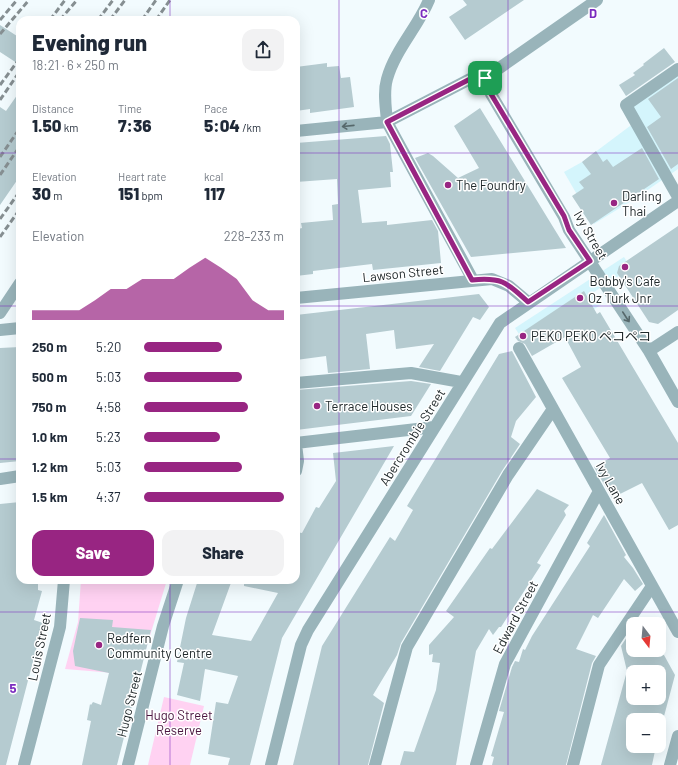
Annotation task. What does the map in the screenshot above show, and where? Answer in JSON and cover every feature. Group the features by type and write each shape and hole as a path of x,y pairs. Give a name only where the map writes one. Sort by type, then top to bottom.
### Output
{"street":[{"path":"429,0 394,60 387,79 385,95 387,122 472,280"},
{"path":"300,131 387,122 470,79 485,78 597,0"},
{"path":"678,69 626,105 678,197"},
{"name":"Ivy Street","path":"485,78 491,94 564,216 569,230 649,352 678,402"},
{"name":"Abercrombie Street","path":"271,765 301,645 461,382 500,322 678,201"},
{"name":"Lawson Street","path":"300,298 492,278 509,286 528,302"},
{"path":"0,313 16,289"},
{"path":"0,330 16,328"},
{"path":"649,352 678,332"},
{"name":"Ivy Lane","path":"519,348 678,632"},
{"path":"300,383 411,373 461,382"},
{"path":"375,765 407,647 508,475 553,409"},
{"path":"300,444 434,427"},
{"path":"0,479 16,477"},
{"name":"Edward Street","path":"476,765 505,664 599,491"},
{"name":"Louis Street","path":"24,765 60,627 64,584"},
{"name":"Hugo Street","path":"128,765 163,626 177,584"},
{"path":"573,765 599,665 652,586"},
{"path":"670,765 678,736"}],"shaded area":[{"path":"678,73 678,169 636,198 594,224 564,172 582,162 638,120 631,107"},
{"path":"624,257 631,268 594,292 602,304 530,351 515,328"}],"green space":[{"path":"81,584 166,584 138,675 65,669 78,622"},
{"name":"Hugo Street Reserve","path":"164,697 204,706 190,765 148,765"}],"building":[{"path":"463,0 524,0 465,40 449,17 467,5"},
{"path":"0,25 16,35 16,62 0,52"},
{"path":"664,48 675,62 626,96 619,85 635,75 633,73"},
{"path":"327,63 327,67 339,66 341,78 350,77 354,107 310,113 310,109 300,110 300,66"},
{"path":"678,78 678,164 671,169 647,127 661,117 648,99"},
{"path":"16,97 16,182 0,205 0,107 6,111"},
{"path":"480,108 566,248 471,257 415,158 428,153 458,178 479,168 454,126"},
{"path":"386,136 390,144 393,172 390,172 391,187 358,190 362,223 387,221 387,225 432,220 438,231 441,263 373,270 372,264 313,271 313,274 300,276 301,223 333,220 332,205 338,204 337,179 300,182 300,143"},
{"path":"642,148 659,179 591,225 572,196 584,188 579,182 591,174 582,162 596,151 603,162 607,159 613,167"},
{"path":"678,226 678,310 658,324 649,322 617,273 619,266"},
{"path":"584,291 597,314 600,312 678,443 678,525 669,530 642,483 612,498 594,467 610,458 562,378 581,367 565,337 532,356 525,344 518,341 515,337"},
{"path":"479,294 489,307 480,320 473,317 440,371 419,367 434,344 396,349 394,330 366,334 370,369 328,373 326,356 300,359 300,315"},
{"path":"16,347 16,461 0,463 0,348"},
{"path":"512,351 536,397 516,421 511,437 520,444 502,471 401,643 397,655 373,695 384,703 368,765 293,765 322,646 390,537 395,541 413,510 407,506 499,354"},
{"path":"411,381 431,384 411,416 300,430 300,390"},
{"path":"394,446 282,638 250,765 228,765 230,758 208,754 216,702 228,704 238,676 205,669 200,701 177,695 184,663 177,662 186,618 197,584 231,584 212,635 251,641 278,593 244,586 244,584 300,584 300,533 302,533 316,507 319,508 336,481 333,453"},
{"path":"537,489 569,505 564,511 566,515 537,563 541,565 501,627 499,627 493,635 489,629 476,651 456,765 400,765 404,751 414,752 436,690 440,663 432,662 433,654 429,655 429,645 454,617 446,611 490,548 492,549"},
{"path":"16,502 16,584 38,584 38,590 42,591 34,620 43,623 6,765 0,765 0,504"},
{"path":"604,515 626,555 624,557 643,584 635,591 624,579 598,618 593,615 576,649 596,656 592,663 566,765 492,765 494,757 491,756 504,712 499,711 512,667 515,661 519,662 523,649 525,650 532,636 590,546 587,543"},
{"path":"80,618 113,620 112,627 151,630 117,765 82,765 91,721 87,720 90,704 91,705 93,702 101,705 109,673 75,666 73,651"},
{"path":"626,638 626,657 665,657 675,675 665,713 626,713 626,753 655,753 652,765 601,765 626,675 626,705 666,705 666,665 626,665 626,667 621,646"}],"railway":[{"path":"0,20 17,0"},
{"path":"0,34 29,0"},
{"path":"53,16 65,0"},
{"path":"63,16 77,0"},
{"path":"101,16 113,0"},
{"path":"113,16 125,0"},
{"path":"145,16 156,0"},
{"path":"159,16 170,0"},
{"path":"0,85 16,63"},
{"path":"0,100 16,77"},
{"path":"0,157 16,134"},
{"path":"0,175 16,152"},
{"path":"0,219 16,197"},
{"path":"0,237 16,215"}],"place":[{"name":"The Foundry","path":"448,185"},
{"name":"Darling Thai","path":"614,203"},
{"name":"Bobby's Cafe","path":"625,267"},
{"name":"Oz Turk Jnr","path":"580,298"},
{"name":"PEKO PEKO ペコペコ","path":"523,336"},
{"name":"Terrace Houses","path":"317,406"},
{"name":"Redfern Community Centre","path":"99,645"}],"route":[{"path":"485,78 491,94 564,216 569,230 590,261 528,302 509,286 500,281 492,278 472,280 463,261 424,194 387,122 470,79 485,78"}]}
